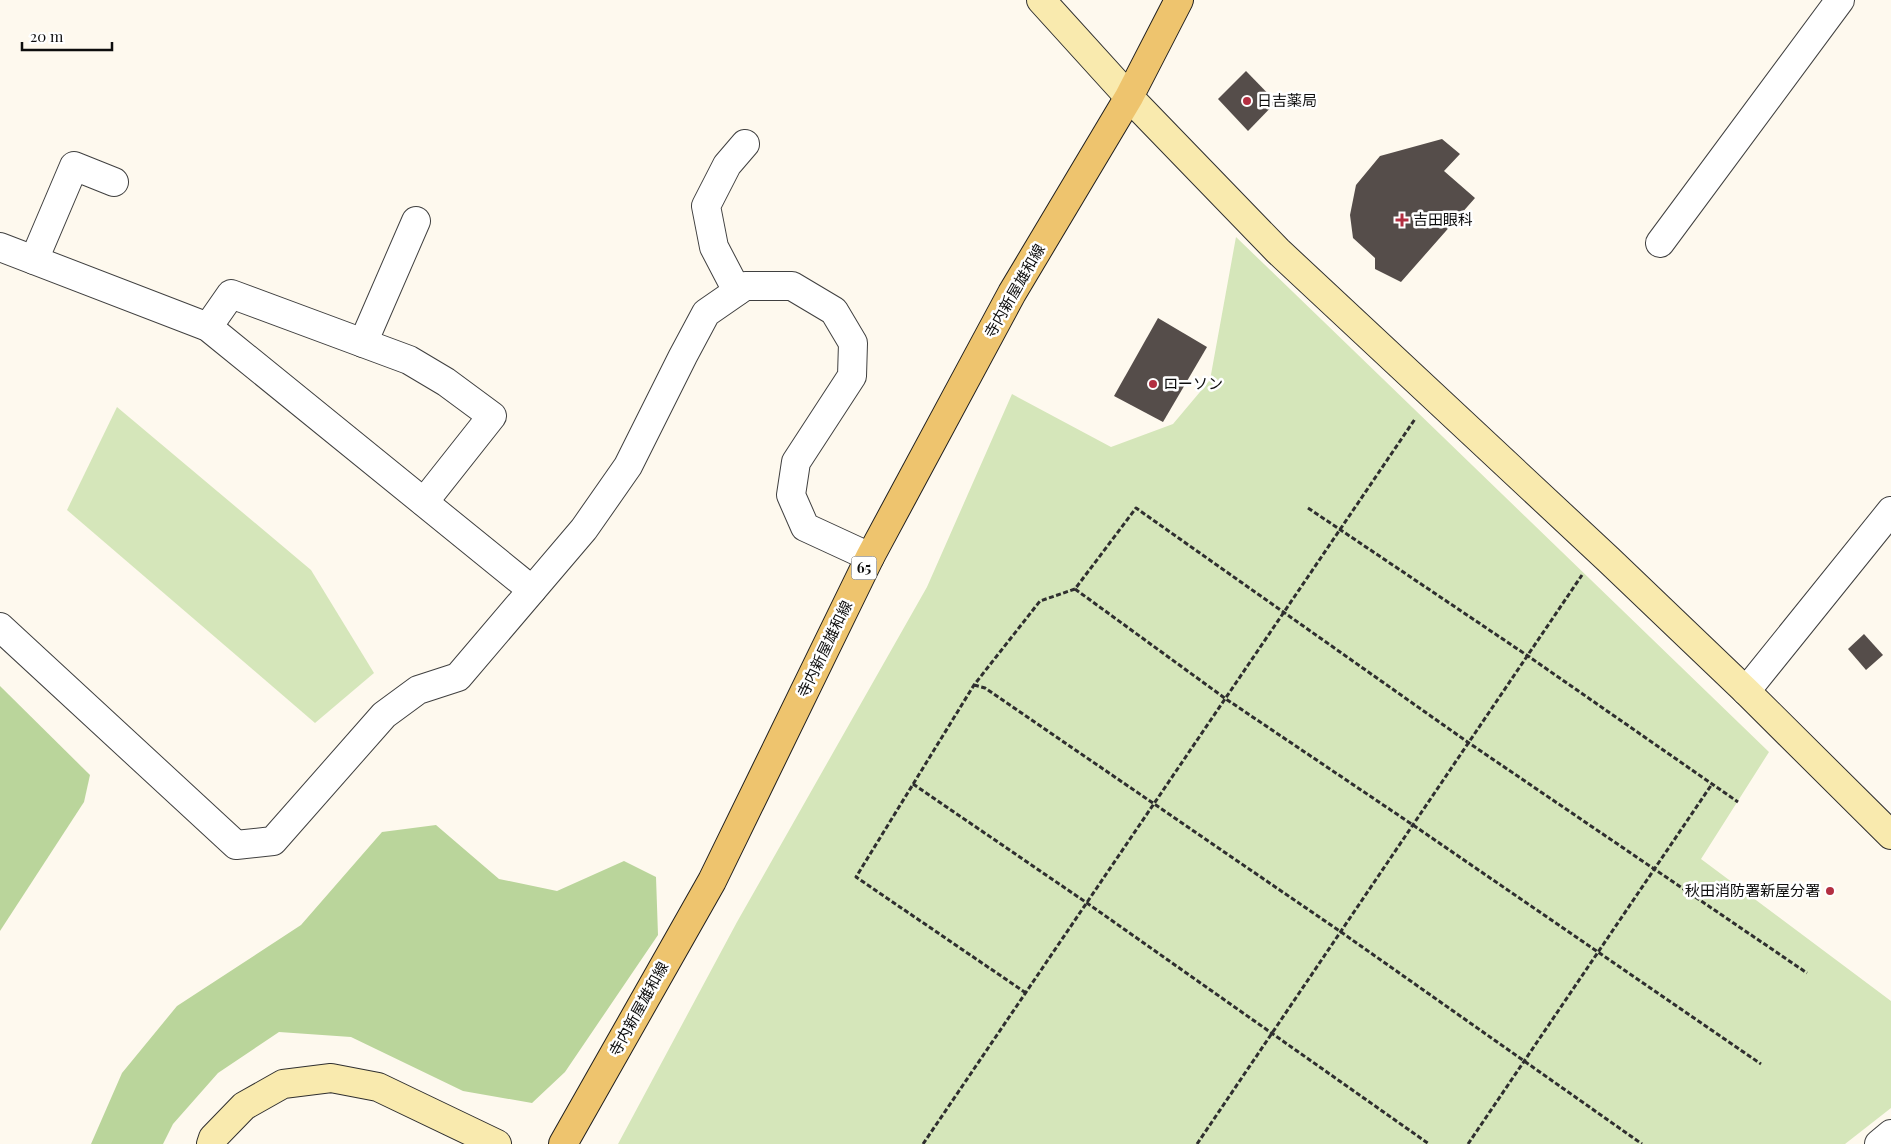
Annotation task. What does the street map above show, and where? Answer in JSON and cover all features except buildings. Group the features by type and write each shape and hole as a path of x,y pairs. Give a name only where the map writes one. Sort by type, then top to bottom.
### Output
{"main road":[{"name":"寺内新屋雄和線","path":"563,1144 712,881 870,557 1012,293 1129,97 1179,0"}],"street":[{"path":"1041,0 1129,97 1278,251 1599,550 1746,691 1891,835"},
{"path":"1660,243 1840,0"},
{"path":"738,291 714,247 706,206 727,164 745,144"},
{"path":"34,260 74,166 114,182"},
{"path":"363,343 416,221"},
{"path":"0,247 208,327 532,590"},
{"path":"0,627 236,845 273,840 384,715 418,690 458,677 584,529 628,466 706,313 745,286 792,286 834,311 853,343 852,376 796,462 791,495 805,527 870,557"},
{"path":"208,327 232,294 409,360 446,382 492,416 424,502"},
{"path":"1746,691 1891,510"},
{"path":"211,1144 213,1138 244,1106 283,1084 331,1078 378,1086 497,1144"},
{"path":"1878,1144 1891,1134"}],"path":[{"path":"923,1144 1432,394"},
{"path":"1026,992 856,877 974,685 1040,601 1075,589 1136,508 1469,743 1807,973"},
{"path":"1308,508 1528,656 1738,802"},
{"path":"1198,1144 1599,550"},
{"path":"1075,589 1226,699 1761,1064"},
{"path":"974,685 985,688 1341,932 1642,1144"},
{"path":"913,784 1087,903 1429,1144"},
{"path":"1468,1144 1712,784"}],"green space":[{"path":"1236,237 1769,752 1701,859 1891,1001 1891,1108 1845,1144 618,1144 737,922 927,587 1012,394 1111,447 1173,424 1210,380"},
{"path":"117,407 311,570 374,673 315,723 67,510"},
{"path":"0,686 90,775 84,802 0,931"},
{"path":"436,825 499,879 557,891 624,861 656,877 658,935 565,1072 532,1103 463,1091 351,1037 279,1032 218,1073 173,1124 163,1144 91,1144 122,1073 177,1006 301,925 382,832"}],"place":[{"name":"日吉薬局","path":"1247,101"},
{"name":"吉田眼科","path":"1402,220"},
{"name":"ローソン","path":"1153,384"},
{"name":"秋田消防署新屋分署","path":"1830,891"}]}
